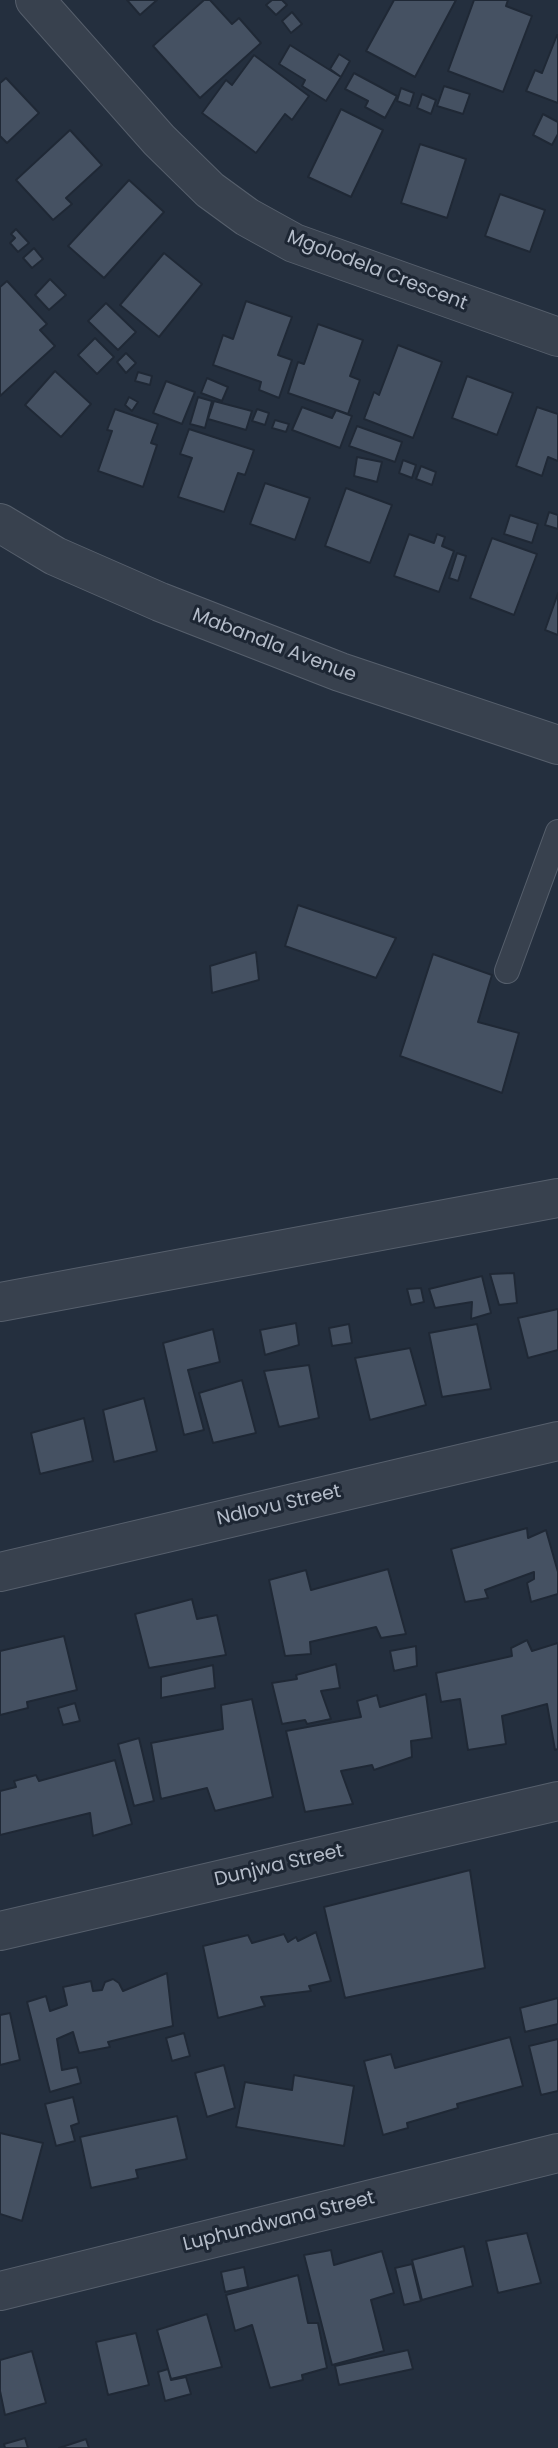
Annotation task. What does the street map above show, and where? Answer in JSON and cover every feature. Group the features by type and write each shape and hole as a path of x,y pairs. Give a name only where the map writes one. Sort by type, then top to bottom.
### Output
{"street":[{"name":"Mgolodela Crescent","path":"35,0 159,140 210,190 247,218 294,243 558,337"},
{"name":"Mabandla Avenue","path":"0,523 55,556 160,602 340,672 558,746"},
{"path":"0,1302 558,1198"},
{"name":"Ndlovu Street","path":"0,1572 558,1441"},
{"name":"Dunjwa Street","path":"0,1931 558,1801"},
{"name":"Luphundwana Street","path":"0,2291 558,2153"}],"lane":[{"path":"507,971 558,832"}],"building":[{"path":"127,0 157,0 140,15"},
{"path":"204,0 210,0 232,24 239,18 261,43 200,98 153,46"},
{"path":"272,0 282,0 287,5 276,15 266,5"},
{"path":"394,0 456,0 415,77 366,51"},
{"path":"474,0 508,0 506,6 532,16 503,92 448,71"},
{"path":"292,12 302,24 291,33 282,21"},
{"path":"557,35 558,103 526,91 535,70 542,73"},
{"path":"290,45 341,77 326,101 302,86 305,80 279,64"},
{"path":"339,54 350,61 341,77 330,69"},
{"path":"254,55 309,96 292,120 285,114 256,153 202,113 226,80 232,85"},
{"path":"354,73 397,96 385,118 365,107 368,101 345,89"},
{"path":"6,78 39,113 7,143 0,136 0,83"},
{"path":"444,86 470,94 463,114 437,106"},
{"path":"401,88 414,93 410,106 397,101"},
{"path":"422,94 436,100 431,114 417,108"},
{"path":"341,109 383,130 351,197 308,177"},
{"path":"543,114 558,122 558,134 552,145 533,135"},
{"path":"70,130 102,165 66,198 72,204 53,220 16,180"},
{"path":"420,144 466,159 447,218 401,203"},
{"path":"129,180 164,212 104,278 68,246"},
{"path":"500,194 545,210 530,252 485,236"},
{"path":"16,229 29,243 18,252 10,243 15,238 11,234"},
{"path":"34,248 43,259 32,268 23,258"},
{"path":"164,253 202,284 159,337 120,305"},
{"path":"50,279 66,295 49,310 35,295"},
{"path":"7,281 47,324 40,330 55,346 0,396 0,287"},
{"path":"246,301 292,317 278,355 292,360 279,398 259,390 261,382 213,365 223,335 233,339"},
{"path":"106,303 136,332 118,350 88,321"},
{"path":"318,324 363,340 350,376 360,380 348,414 288,393 298,362 304,364"},
{"path":"95,338 114,357 97,374 78,355"},
{"path":"398,345 442,362 413,438 364,419 374,392 379,395"},
{"path":"126,353 136,363 126,373 117,362"},
{"path":"55,371 91,404 61,437 25,405"},
{"path":"138,372 152,376 150,385 135,381"},
{"path":"467,376 513,393 497,435 452,418"},
{"path":"207,378 228,387 222,401 201,393"},
{"path":"166,381 195,392 182,424 153,413"},
{"path":"129,397 138,402 132,411 125,405"},
{"path":"198,397 212,401 205,428 190,424"},
{"path":"214,401 252,411 246,430 208,419"},
{"path":"302,407 332,418 336,410 352,416 340,448 292,430"},
{"path":"537,407 558,414 558,461 548,457 542,476 516,466"},
{"path":"115,409 158,424 151,443 157,445 143,487 98,471 112,431 107,430"},
{"path":"257,409 269,413 265,425 252,421"},
{"path":"275,420 289,424 286,432 272,428"},
{"path":"357,426 402,442 395,462 349,446"},
{"path":"189,429 254,450 245,475 238,473 224,512 178,497 192,458 180,454"},
{"path":"357,457 382,462 377,482 354,476"},
{"path":"403,460 416,465 412,478 399,473"},
{"path":"421,466 436,472 432,485 416,479"},
{"path":"265,483 310,498 295,540 250,524"},
{"path":"346,488 392,505 370,563 325,546"},
{"path":"549,512 558,515 558,529 545,525"},
{"path":"510,515 538,524 532,543 504,534"},
{"path":"409,534 434,543 437,534 445,537 442,546 454,551 439,592 394,576"},
{"path":"492,538 537,554 514,615 470,598"},
{"path":"457,553 466,556 458,581 449,578"},
{"path":"558,593 558,635 545,630"},
{"path":"298,905 396,938 376,978 285,946"},
{"path":"256,952 259,980 212,993 210,966"},
{"path":"433,954 492,975 478,1022 519,1033 502,1093 400,1056"},
{"path":"514,1273 517,1303 499,1305 490,1274"},
{"path":"482,1276 491,1313 471,1319 472,1302 435,1308 429,1289"},
{"path":"421,1288 424,1302 411,1305 407,1289"},
{"path":"558,1309 558,1350 528,1358 518,1318"},
{"path":"296,1323 299,1345 265,1355 260,1330"},
{"path":"349,1324 352,1343 332,1346 329,1328"},
{"path":"477,1324 491,1389 442,1397 429,1333"},
{"path":"213,1329 220,1362 188,1370 204,1430 184,1435 163,1343"},
{"path":"410,1348 426,1405 370,1420 355,1358"},
{"path":"309,1365 319,1418 279,1427 264,1371"},
{"path":"242,1380 256,1433 213,1443 199,1393"},
{"path":"144,1398 157,1451 114,1462 103,1410"},
{"path":"84,1418 93,1461 40,1474 31,1433"},
{"path":"527,1528 528,1538 546,1530 558,1572 558,1594 531,1602 527,1583 534,1579 534,1572 485,1590 488,1598 465,1602 451,1549"},
{"path":"388,1569 406,1634 381,1638 376,1627 310,1642 311,1654 285,1656 269,1580 306,1570 311,1590"},
{"path":"192,1599 197,1619 217,1615 226,1655 149,1668 135,1614"},
{"path":"64,1636 77,1690 27,1702 28,1708 0,1715 0,1651"},
{"path":"527,1640 532,1651 558,1643 558,1749 555,1750 547,1704 502,1716 506,1744 468,1750 460,1699 441,1702 436,1673 512,1656 511,1648"},
{"path":"416,1646 417,1666 394,1671 390,1651"},
{"path":"336,1664 340,1688 321,1691 331,1719 307,1724 305,1720 282,1724 272,1683 297,1679 296,1675"},
{"path":"213,1665 215,1688 161,1698 161,1677"},
{"path":"426,1694 432,1738 411,1741 412,1757 374,1770 372,1765 341,1771 353,1804 305,1812 286,1731 361,1717 357,1701 377,1695 380,1707"},
{"path":"252,1699 273,1797 215,1811 207,1788 161,1799 151,1743 223,1729 221,1705"},
{"path":"75,1703 80,1721 63,1725 58,1708"},
{"path":"139,1738 154,1801 134,1806 118,1744"},
{"path":"115,1760 132,1824 93,1836 90,1813 0,1835 0,1791 16,1787 14,1781 36,1775 39,1781"},
{"path":"470,1870 485,1968 345,1998 324,1907"},
{"path":"316,1932 331,1981 309,1986 311,1991 261,1997 265,2006 218,2018 203,1946 248,1935 252,1943 284,1934 288,1942 296,1937 298,1941"},
{"path":"167,1973 173,2026 108,2042 110,2047 79,2053 73,2032 57,2039 62,2070 77,2067 81,2083 50,2092 27,2002 46,1996 50,2011 67,2005 63,1987 91,1981 93,1991 102,1990 105,1982 113,1979 123,1991"},
{"path":"558,1998 558,2024 525,2032 520,2008"},
{"path":"10,2013 20,2060 0,2065 0,2015"},
{"path":"184,2033 190,2056 172,2061 166,2038"},
{"path":"510,2037 523,2086 457,2104 458,2108 407,2123 408,2128 383,2135 364,2061 391,2054 395,2068"},
{"path":"558,2039 558,2091 541,2095 529,2046"},
{"path":"224,2065 235,2108 207,2117 195,2073"},
{"path":"294,2075 354,2086 344,2146 236,2127 245,2082 292,2090"},
{"path":"73,2097 79,2123 71,2126 75,2141 56,2146 45,2104"},
{"path":"177,2116 187,2159 136,2170 138,2178 91,2188 80,2137"},
{"path":"0,2133 43,2143 22,2221 0,2214"},
{"path":"527,2233 541,2283 498,2293 486,2241"},
{"path":"464,2246 473,2286 422,2300 412,2260"},
{"path":"331,2250 334,2265 382,2251 394,2293 371,2300 384,2351 332,2365 304,2255"},
{"path":"412,2264 421,2301 404,2305 395,2268"},
{"path":"244,2267 248,2287 225,2292 221,2272"},
{"path":"298,2275 308,2323 318,2323 327,2368 302,2375 303,2380 270,2388 252,2325 235,2331 226,2295"},
{"path":"207,2314 222,2367 171,2379 157,2330"},
{"path":"136,2333 149,2385 108,2395 96,2342"},
{"path":"408,2350 413,2369 339,2385 335,2366"},
{"path":"32,2351 46,2403 5,2415 0,2391 0,2360"},
{"path":"168,2369 171,2380 186,2377 191,2394 165,2401 158,2372"},
{"path":"25,2438 28,2448 5,2448 4,2444"},
{"path":"86,2439 89,2448 59,2448"}]}
